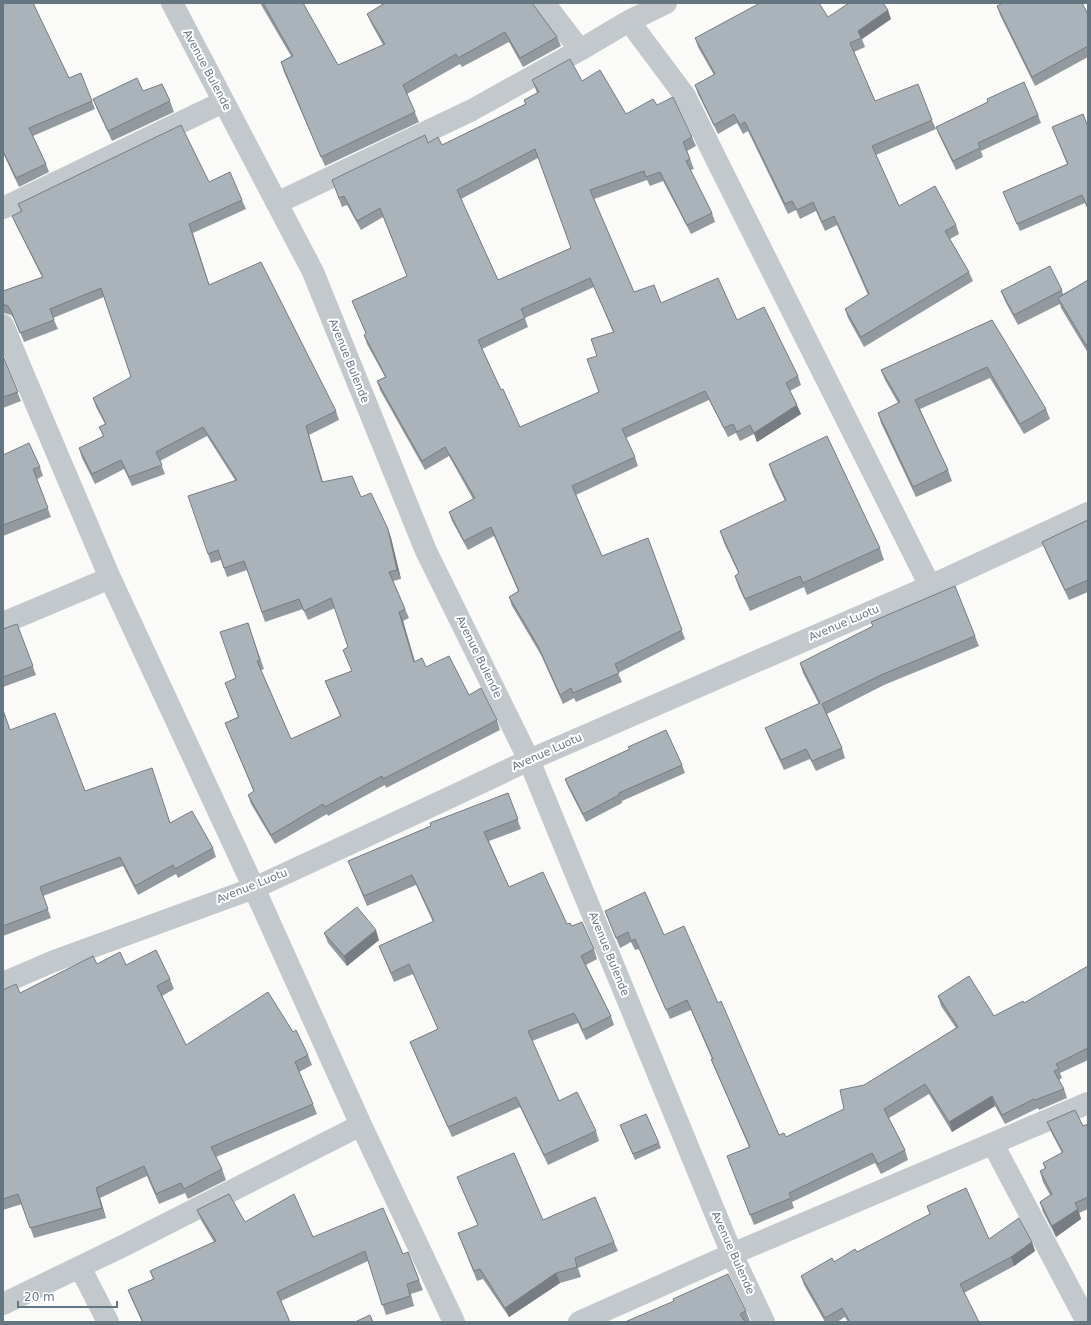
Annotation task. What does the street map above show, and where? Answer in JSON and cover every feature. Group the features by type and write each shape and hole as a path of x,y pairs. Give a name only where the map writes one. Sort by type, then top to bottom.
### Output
{"street":[{"name":"Avenue Bulende","path":"172,3 313,272 426,551 529,760 732,1254 764,1322"},
{"path":"544,3 580,50"},
{"path":"277,203 472,110 629,21 666,3"},
{"path":"629,21 685,96 930,586"},
{"path":"3,208 223,102"},
{"path":"3,325 110,578 254,888 361,1125 454,1322"},
{"name":"Avenue Luotu","path":"3,983 54,961 254,888 529,760 930,586 1088,513"},
{"path":"3,623 110,578"},
{"path":"579,1322 732,1254 1088,1103"},
{"path":"3,1304 125,1245 361,1125"},
{"path":"993,1144 1087,1322"},
{"path":"80,1267 108,1322"}],"building":[{"path":"3,3 33,3 69,78 81,73 92,101 29,128 46,164 16,178 3,151"},
{"path":"263,3 303,3 338,65 385,44 367,14 385,3 532,3 557,37 520,58 505,32 458,58 456,54 403,85 415,112 321,157 281,62 293,56"},
{"path":"760,3 819,3 828,17 849,3 883,3 888,10 858,31 861,38 850,43 875,101 918,84 932,120 872,146 899,206 935,186 956,225 945,231 969,272 861,337 845,309 869,294 834,216 822,222 813,202 797,210 792,201 785,204 745,122 740,125 734,114 714,125 695,85 715,74 695,38"},
{"path":"1003,3 1082,3 1088,14 1088,46 1032,77 997,6"},
{"path":"570,59 582,81 600,70 626,114 653,99 657,105 673,97 692,137 683,142 690,159 686,161 712,213 687,225 660,172 646,177 644,171 590,190 634,292 654,285 661,303 718,278 737,320 764,307 798,376 786,383 797,405 754,433 750,425 737,432 733,424 724,428 705,391 622,429 635,457 572,486 602,556 648,538 682,630 615,664 619,673 573,693 571,688 560,695 538,646 509,597 519,591 491,527 464,541 449,512 475,498 445,447 422,461 377,381 386,377 364,335 366,333 352,301 407,276 380,208 357,221 344,196 339,198 332,180 425,135 428,143 438,137 442,145 526,104 524,100 539,92 532,80","holes":["535,149 571,248 498,280 457,190","590,278 614,332 591,339 597,356 587,359 599,392 520,427 503,389 501,390 478,340 525,318 521,309"]},
{"path":"137,78 143,91 162,84 170,101 108,131 93,99"},
{"path":"1024,82 1038,115 978,143 980,148 953,161 936,127 988,102 987,99"},
{"path":"1083,114 1088,127 1088,208 1082,195 1017,224 1003,192 1068,164 1052,127"},
{"path":"181,125 209,182 230,172 242,200 189,224 209,285 261,262 336,411 306,426 322,482 352,476 361,497 371,493 388,529 397,570 389,572 405,609 399,612 414,662 422,658 426,667 449,656 469,695 481,688 497,720 383,779 382,776 325,807 323,804 271,835 248,795 254,791 225,723 239,717 225,683 236,678 220,632 248,623 260,660 257,661 291,739 341,716 325,681 352,671 343,650 348,647 331,598 304,611 299,599 262,612 244,561 224,568 218,550 208,554 188,496 237,480 203,427 156,452 162,465 129,477 121,460 92,474 79,448 104,436 99,427 106,424 93,398 131,377 101,288 50,309 54,320 20,333 11,311 8,306 3,304 3,291 43,277 12,216 22,211 18,204"},
{"path":"1050,266 1062,290 1014,315 1001,291"},
{"path":"1088,280 1088,344 1086,345 1058,298"},
{"path":"992,320 1046,409 1020,424 987,367 915,400 948,470 913,487 878,413 900,402 881,370"},
{"path":"3,356 18,392 3,397"},
{"path":"827,436 880,548 803,583 800,576 745,599 735,576 739,573 720,531 786,500 769,464"},
{"path":"29,443 40,467 33,469 48,508 3,525 3,455"},
{"path":"1088,520 1088,580 1065,590 1042,542"},
{"path":"955,586 975,636 881,675 822,704 842,748 812,761 806,749 781,760 765,728 820,703 800,663 873,626 871,622"},
{"path":"17,624 33,666 3,677 3,629"},
{"path":"3,710 10,730 55,713 85,791 152,768 170,823 192,811 213,848 175,869 173,865 135,886 120,857 40,887 48,909 3,926"},
{"path":"666,730 682,765 619,793 619,795 583,814 565,779 630,749 628,747"},
{"path":"508,793 518,819 484,832 509,887 543,872 567,924 570,923 572,926 582,922 594,949 581,956 611,1016 583,1030 574,1013 528,1031 559,1101 577,1092 596,1131 544,1155 516,1097 448,1127 410,1042 438,1029 409,964 391,973 379,946 434,921 412,875 364,896 348,861 431,826 430,823"},
{"path":"645,892 664,935 684,926 718,1003 721,1001 779,1135 784,1133 786,1137 844,1109 840,1090 864,1085 958,1027 938,996 969,976 994,1016 1023,1001 1024,1003 1088,966 1088,1048 1056,1064 1059,1069 1054,1071 1064,1089 1035,1100 1034,1099 1002,1115 992,1096 949,1122 925,1084 884,1109 905,1150 878,1164 872,1153 789,1193 791,1198 750,1215 727,1156 750,1147 687,1000 666,1010 635,939 631,941 628,932 616,938 605,911"},
{"path":"357,907 376,930 344,956 324,933"},
{"path":"156,950 170,979 157,986 186,1045 268,992 293,1032 296,1030 308,1055 295,1062 313,1104 211,1147 222,1169 184,1189 181,1183 156,1194 144,1166 96,1188 102,1208 30,1228 18,1194 3,1199 3,990 16,984 20,993 93,956 97,964 120,952 126,965"},
{"path":"1075,1110 1083,1126 1088,1124 1088,1197 1075,1203 1078,1209 1052,1226 1040,1202 1052,1194 1040,1171 1046,1168 1043,1163 1063,1152 1047,1122"},
{"path":"646,1114 659,1143 633,1154 620,1125"},
{"path":"514,1153 543,1220 595,1197 614,1242 575,1258 577,1267 556,1273 505,1308 480,1269 474,1271 458,1233 478,1225 457,1177"},
{"path":"966,1188 989,1239 1019,1218 1032,1242 1011,1257 960,1284 979,1322 850,1322 842,1308 825,1318 801,1276 832,1258 834,1262 855,1249 857,1252 930,1214 927,1206"},
{"path":"229,1194 245,1222 294,1194 313,1237 383,1208 403,1254 408,1252 419,1280 407,1284 410,1296 382,1305 365,1251 277,1292 290,1322 143,1322 128,1290 154,1279 150,1271 216,1241 197,1210"},
{"path":"728,1274 746,1311 740,1314 745,1322 625,1322 674,1301 673,1299"},
{"path":"370,1315 373,1322 355,1322"}]}
